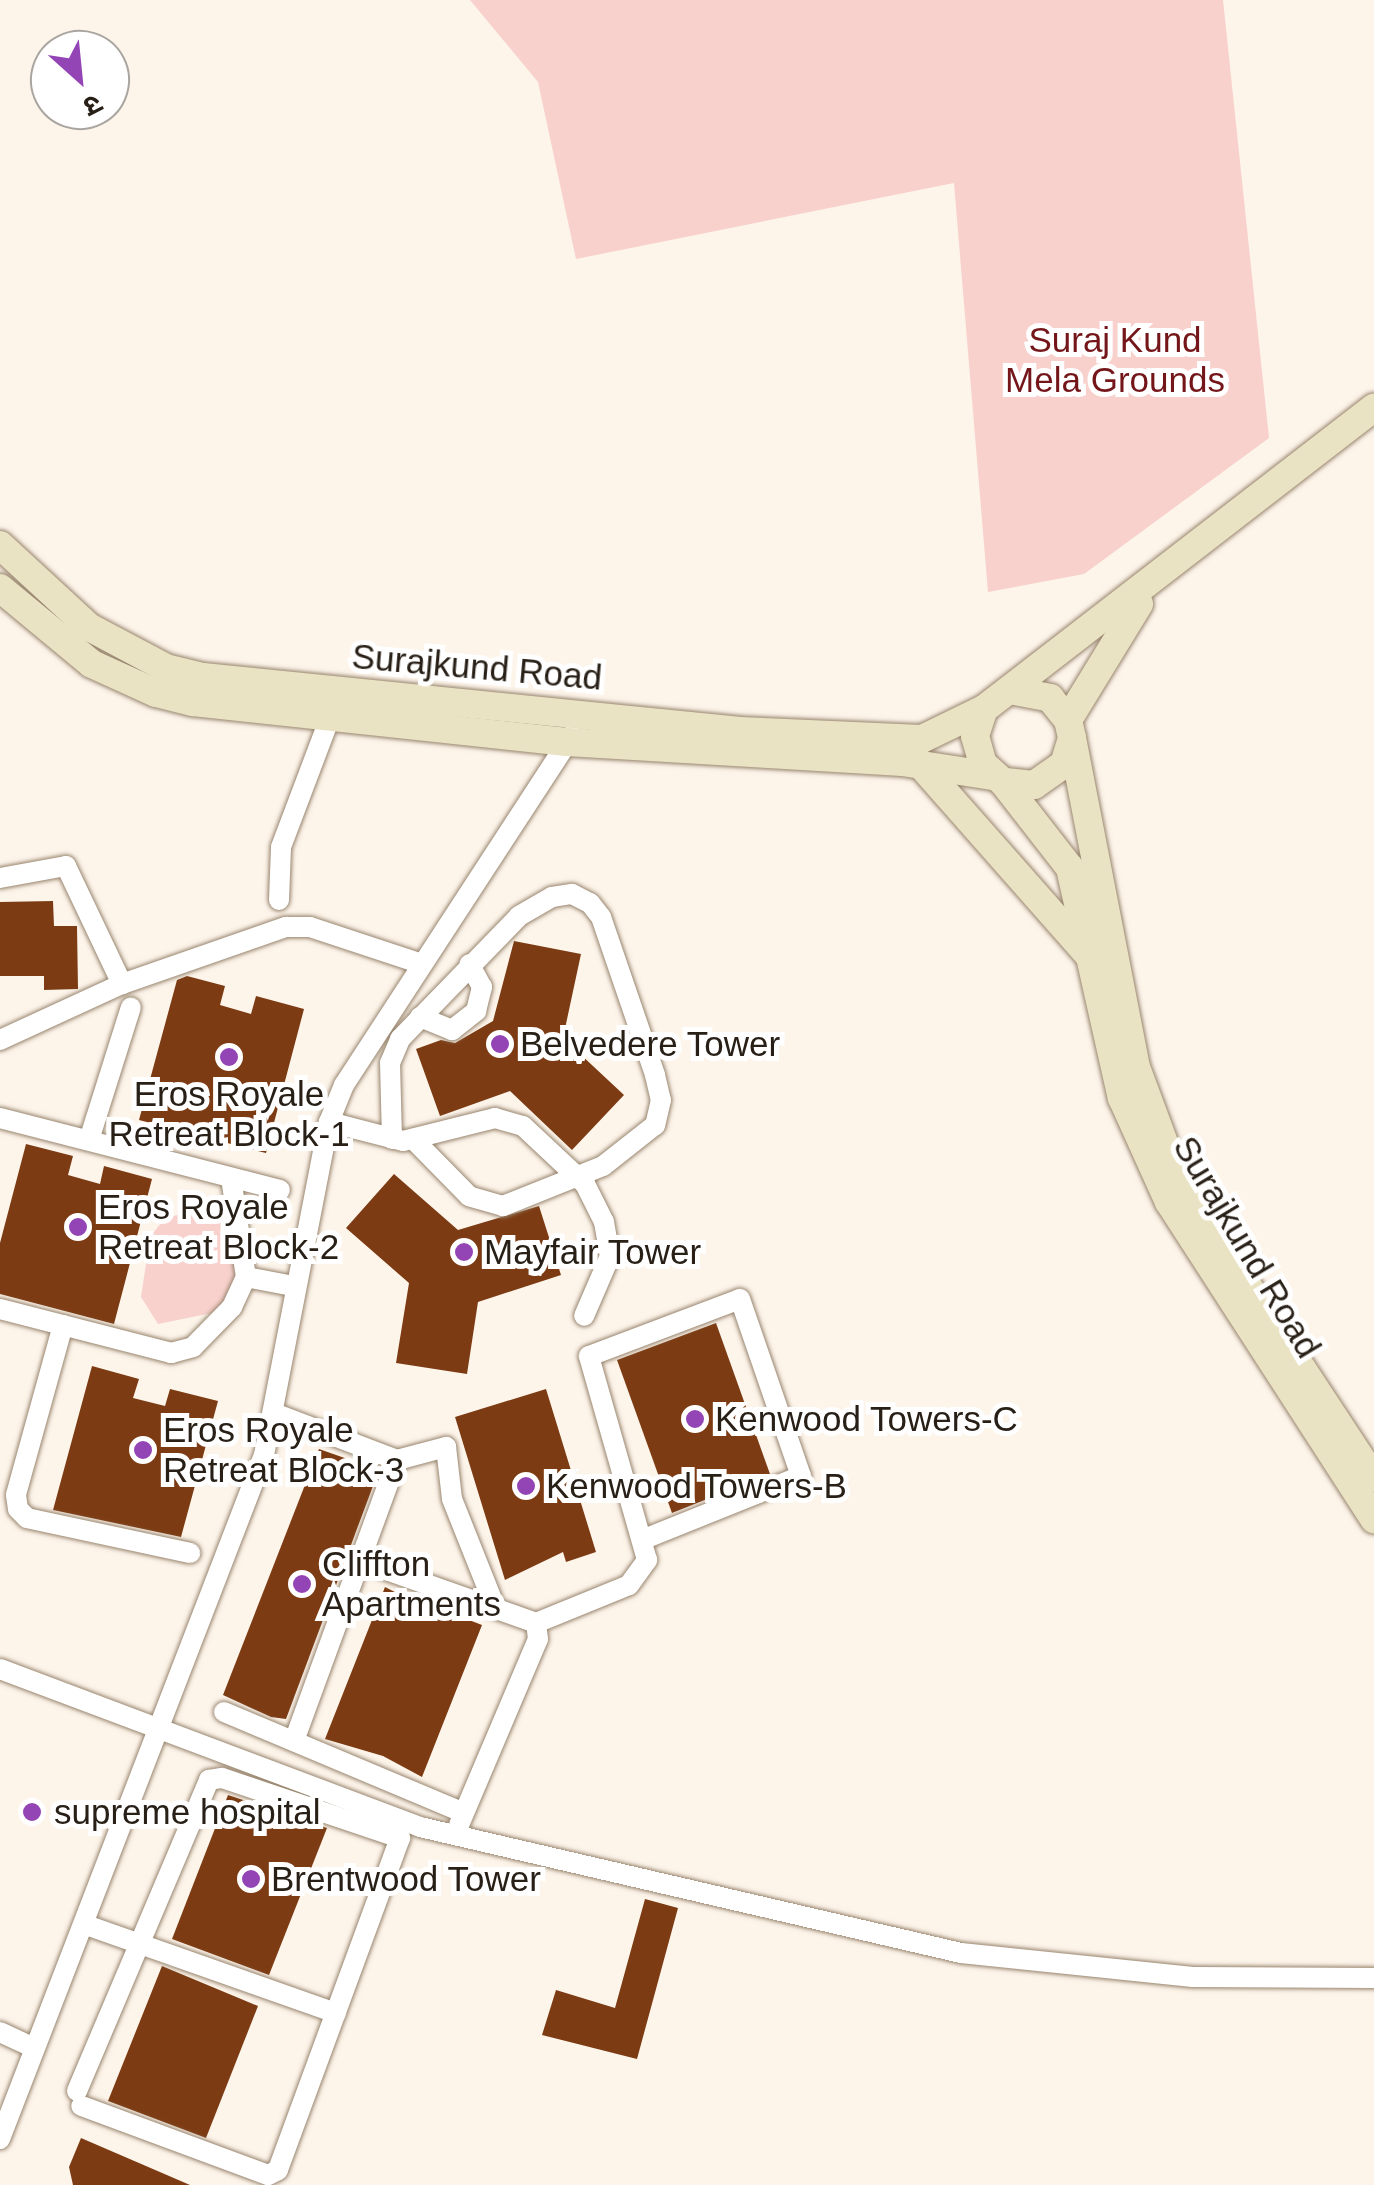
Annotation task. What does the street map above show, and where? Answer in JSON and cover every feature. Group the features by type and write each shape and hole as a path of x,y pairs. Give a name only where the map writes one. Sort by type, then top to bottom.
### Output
{"main road":[{"path":"1156,578 1070,729 1052,777 1034,785 998,779 975,736 984,710 1015,691 1156,578 1374,408"},
{"name":"Surajkund Road","path":"0,545 58,604 166,668 203,678 584,716 922,739 984,710"},
{"name":"Surajkund Road","path":"0,588 78,654 156,693 330,718 567,742 921,765 998,779 1070,868 1122,1098 1168,1202 1374,1519"},
{"path":"1015,691 1050,698 1070,729"},
{"name":"Surajkund Road","path":"1070,729 1136,1067 1167,1151 1201,1214 1374,1478"},
{"path":"921,765 1091,958"}],"street":[{"path":"0,2139 162,1729 274,1413 293,1286 329,1122 344,1085 584,716"},
{"path":"279,900 281,847 330,718"},
{"path":"0,878 66,866 122,984"},
{"path":"392,1138 390,1063 420,1018 500,930 552,897 572,894 601,917 655,1076 660,1114 623,1155 532,1198 483,1204 415,1141"},
{"path":"0,1040 122,984 286,927 310,928 422,964"},
{"path":"420,1018 452,1030 476,1011 482,987 469,964"},
{"path":"89,1140 131,1007"},
{"path":"0,1118 280,1190"},
{"path":"329,1122 415,1141 509,1120 577,1176 609,1240 602,1283 584,1316"},
{"path":"0,1309 183,1352 232,1308 246,1277 231,1178"},
{"path":"246,1277 293,1286"},
{"path":"364,1562 536,1623 629,1585 646,1560 644,1539 589,1356 740,1299 801,1476 644,1539"},
{"path":"63,1326 16,1495 18,1509 27,1518 190,1554"},
{"path":"274,1413 397,1460 446,1446 452,1499 495,1608"},
{"path":"294,1742 364,1562 397,1460"},
{"path":"455,1835 538,1640 536,1623"},
{"path":"0,1669 455,1835 961,1953 1193,1977 1374,1978"},
{"path":"224,1712 464,1813"},
{"path":"215,1777 398,1836 402,1843 336,2013 273,2174 79,2099 138,1942 215,1777"},
{"path":"86,1925 336,2013"},
{"path":"0,2032 35,2048"}],"green space":[{"name":"Suraj Kund Mela Grounds","path":"470,0 1223,0 1269,438 1084,574 988,592 954,183 576,259 538,82"},
{"path":"190,1212 218,1214 233,1229 239,1291 212,1313 158,1324 141,1297 150,1237 165,1218"}],"building":[{"path":"53,901 54,926 77,926 78,989 44,990 44,976 0,976 0,902"},
{"name":"Belvedere Tower","path":"514,941 581,954 563,1038 624,1095 572,1150 510,1091 440,1116 416,1049 441,1040 455,1043 493,1021"},
{"name":"Eros Royale Retreat Block-1","path":"187,976 225,986 220,1005 251,1014 256,996 304,1009 266,1153 139,1120 177,980"},
{"name":"Eros Royale Retreat Block-2","path":"26,1144 73,1156 68,1175 100,1184 104,1166 152,1179 114,1324 0,1294 0,1243"},
{"name":"Mayfair Tower","path":"394,1174 458,1230 539,1206 561,1275 478,1302 467,1374 396,1363 409,1283 346,1228"},
{"name":"Kenwood Towers-C","path":"716,1323 770,1474 672,1513 617,1360"},
{"name":"Eros Royale Retreat Block-3","path":"92,1366 139,1379 133,1398 165,1406 170,1389 218,1401 181,1537 53,1510"},
{"name":"Kenwood Towers-B","path":"546,1389 596,1552 566,1562 563,1552 505,1580 455,1417"},
{"name":"Cliffton Apartments","path":"319,1449 379,1470 286,1719 271,1717 223,1695"},
{"path":"385,1587 446,1618 448,1612 482,1625 422,1777 383,1756 325,1739"},
{"name":"Brentwood Tower","path":"228,1795 327,1828 269,1975 172,1939"},
{"path":"645,1899 678,1908 637,2059 542,2035 556,1990 615,2008"},
{"path":"162,1966 258,2006 206,2138 108,2101"},
{"path":"81,2138 190,2185 73,2185 69,2167"}],"place":[{"name":"Belvedere Tower","path":"500,1044"},
{"name":"Eros Royale Retreat Block-1","path":"229,1057"},
{"name":"Eros Royale Retreat Block-2","path":"78,1227"},
{"name":"Mayfair Tower","path":"464,1252"},
{"name":"Kenwood Towers-C","path":"695,1419"},
{"name":"Eros Royale Retreat Block-3","path":"143,1450"},
{"name":"Kenwood Towers-B","path":"526,1486"},
{"name":"Cliffton Apartments","path":"302,1584"},
{"name":"supreme hospital","path":"32,1812"},
{"name":"Brentwood Tower","path":"251,1879"}]}
